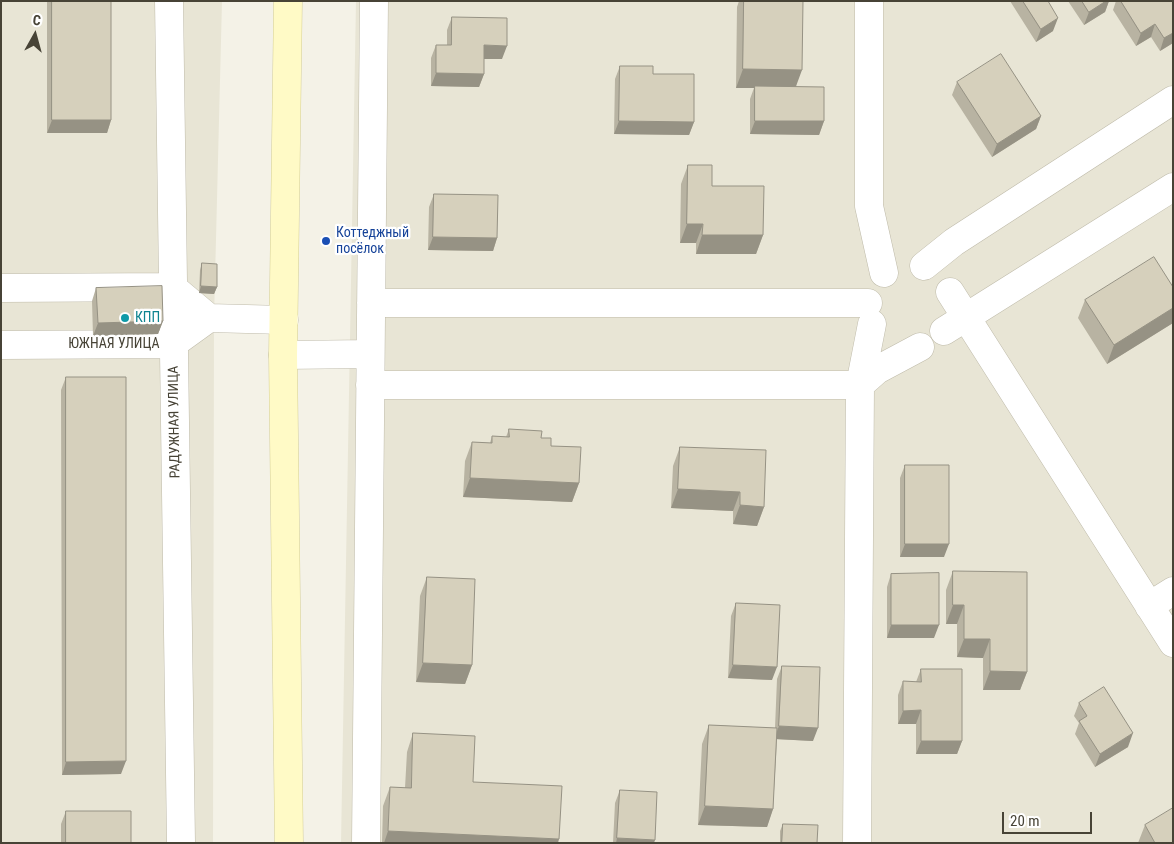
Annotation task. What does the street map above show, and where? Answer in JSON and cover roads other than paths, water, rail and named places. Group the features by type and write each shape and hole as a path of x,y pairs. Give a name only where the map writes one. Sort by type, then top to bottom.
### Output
{"main road":[{"path":"288,1 283,355 289,843"}],"street":[{"name":"РАДУЖНАЯ УЛИЦА","path":"169,1 181,843"},
{"path":"366,843 374,1"},
{"path":"869,1 869,206 884,273"},
{"path":"924,266 954,242 1173,100"},
{"path":"370,385 860,385 878,370 934,341 956,325 1173,187"},
{"path":"858,843 860,385 876,281 884,273 896,266 910,264 924,266 935,272 950,292 952,305 950,318 1173,643"},
{"path":"1,288 172,287 209,318 284,320"},
{"path":"371,303 870,314"},
{"path":"870,314 880,336 892,344 905,348 920,347"},
{"name":"ЮЖНАЯ УЛИЦА","path":"1,345 173,344 209,318"},
{"path":"283,355 370,354"},
{"path":"1149,606 1173,591"}],"place":[{"name":"Коттеджный посёлок","path":"326,241"},
{"name":"КПП","path":"125,318"}]}
